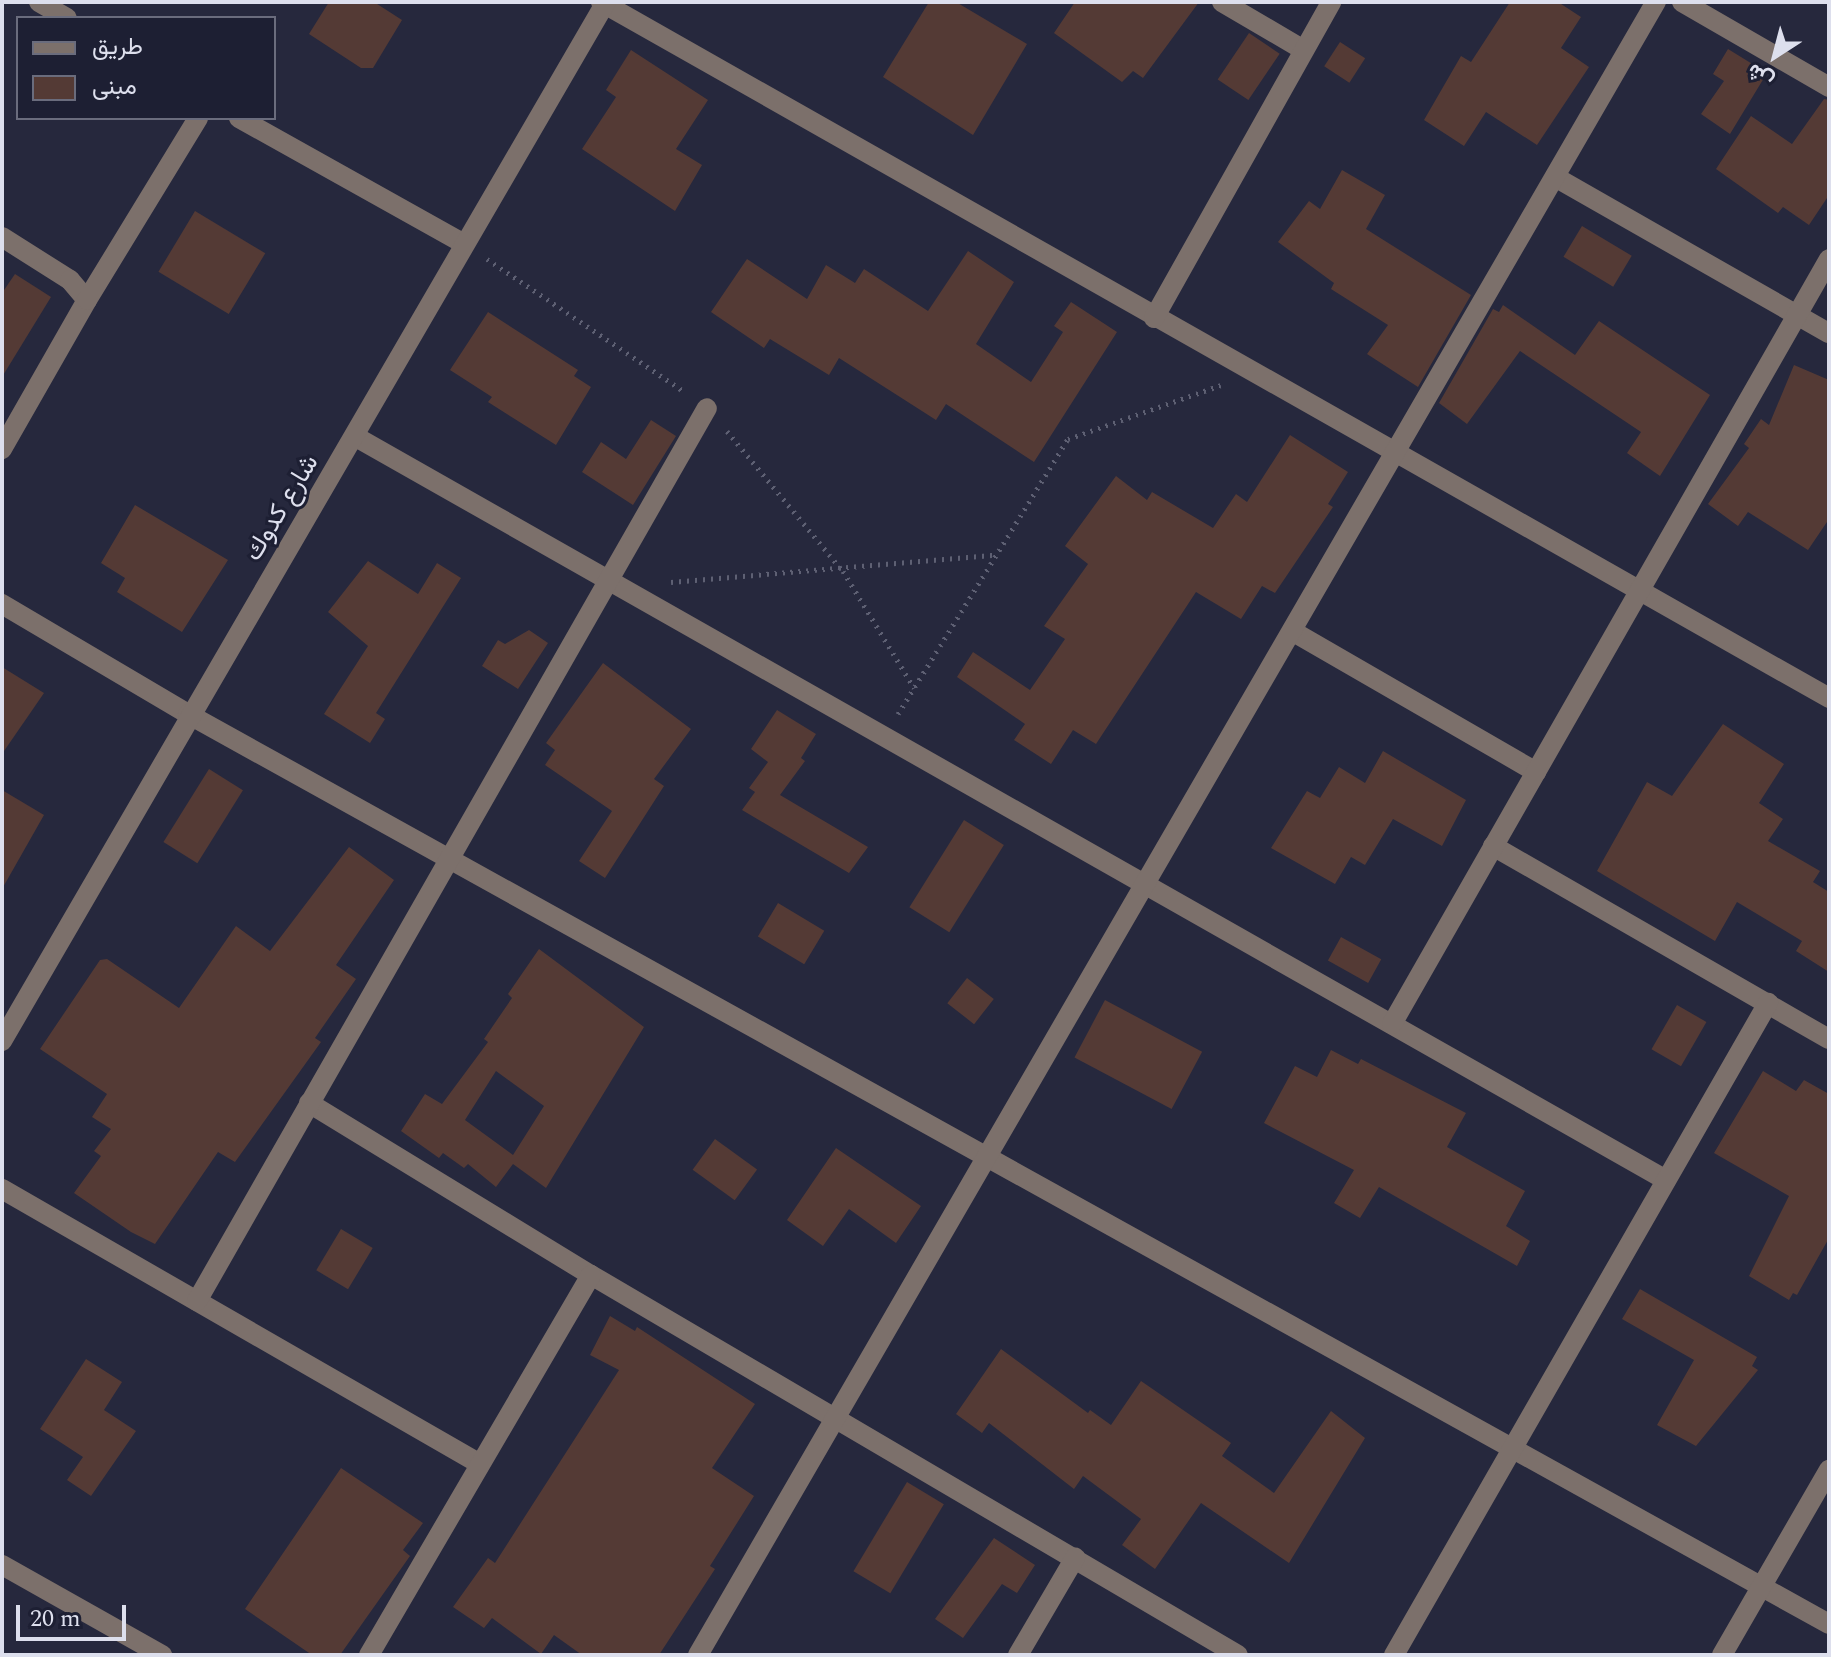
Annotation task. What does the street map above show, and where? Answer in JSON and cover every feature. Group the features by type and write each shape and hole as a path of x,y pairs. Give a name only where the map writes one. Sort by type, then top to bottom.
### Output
{"street":[{"path":"39,2 64,16"},
{"path":"1222,2 1302,49"},
{"path":"1154,318 1331,2"},
{"path":"698,1655 1656,2"},
{"path":"1682,2 1829,87"},
{"path":"604,3 1252,374 1829,698"},
{"name":"شارع كدوك","path":"2,1041 188,714 356,437 604,3"},
{"path":"2,449 87,300 197,120"},
{"path":"243,120 464,244"},
{"path":"1555,177 1829,333"},
{"path":"2,237 70,280 87,300"},
{"path":"1392,1024 1829,259"},
{"path":"197,1301 448,858 613,583 707,408"},
{"path":"356,437 1666,1180"},
{"path":"2,604 188,714 988,1155 1512,1452 1763,1585 1829,1624"},
{"path":"1292,631 1536,772"},
{"path":"1493,846 1829,1039"},
{"path":"1394,1655 1768,1003"},
{"path":"309,1103 591,1275 1238,1655"},
{"path":"2,1189 480,1464"},
{"path":"369,1655 591,1275"},
{"path":"1722,1655 1829,1470"},
{"path":"1018,1655 1075,1558"},
{"path":"2,1565 162,1655"}],"path":[{"path":"884,736 1068,439 1252,374"},
{"path":"613,583 996,555"}],"building":[{"path":"329,2 374,2 402,20 373,68 361,68 309,34"},
{"path":"929,2 956,2 1027,44 973,135 883,77"},
{"path":"1075,2 1199,2 1143,78 1133,71 1122,82 1054,33"},
{"path":"1510,2 1558,2 1581,17 1561,48 1589,67 1537,145 1486,112 1464,146 1424,120 1461,56 1471,62"},
{"path":"1249,33 1280,54 1248,100 1218,79"},
{"path":"1340,42 1365,58 1349,83 1324,66"},
{"path":"1728,49 1767,73 1730,134 1701,114 1724,81 1713,74"},
{"path":"631,50 708,100 676,149 702,165 675,211 582,149 616,97 606,90"},
{"path":"1824,99 1829,100 1829,195 1809,225 1783,207 1778,213 1716,169 1751,116 1792,144"},
{"path":"1342,170 1385,195 1366,229 1471,295 1418,387 1367,354 1388,325 1331,289 1334,283 1278,242 1309,201 1320,209"},
{"path":"195,211 265,253 229,314 158,272"},
{"path":"1582,226 1632,256 1613,287 1563,257"},
{"path":"968,251 1014,282 976,344 1031,382 1063,332 1054,326 1071,302 1117,332 1034,462 946,404 936,420 839,358 829,375 770,339 764,348 711,312 747,259 807,299 826,265 855,283 864,269 928,311"},
{"path":"15,274 51,297 2,377 2,293"},
{"path":"1503,305 1575,355 1599,321 1710,395 1660,476 1627,453 1641,432 1520,351 1467,424 1439,403 1493,309 1499,312"},
{"path":"488,312 578,370 574,376 591,387 556,445 488,402 492,397 450,370"},
{"path":"1794,365 1829,380 1829,519 1808,550 1748,512 1738,526 1708,504 1749,448 1744,444 1761,419 1769,425"},
{"path":"651,420 676,436 633,505 582,472 601,442 626,459"},
{"path":"1290,435 1348,472 1328,504 1333,507 1275,593 1262,586 1241,619 1196,592 1096,744 1073,730 1051,764 1014,740 1025,724 957,677 973,652 1030,690 1065,639 1044,626 1088,564 1065,546 1116,476 1147,500 1152,492 1213,528 1236,494 1247,502"},
{"path":"135,505 228,560 182,632 117,592 125,578 101,563"},
{"path":"368,561 418,594 437,563 461,578 376,713 385,719 370,743 324,714 368,646 328,612"},
{"path":"529,630 548,643 518,689 482,666 498,640 505,644"},
{"path":"603,663 691,729 654,779 664,786 605,878 579,861 612,811 545,765 555,750 546,743"},
{"path":"2,667 44,693 2,754"},
{"path":"777,710 816,734 801,758 805,761 780,795 868,847 849,873 742,810 755,792 749,788 768,762 751,749"},
{"path":"1723,724 1784,764 1759,803 1783,819 1768,841 1820,871 1813,882 1829,892 1829,972 1796,951 1802,941 1737,902 1715,941 1597,871 1647,782 1672,796"},
{"path":"1383,751 1466,800 1442,846 1393,819 1365,865 1351,857 1335,884 1271,848 1307,791 1320,798 1339,767 1365,783"},
{"path":"209,769 243,790 197,863 163,842"},
{"path":"2,790 44,815 2,889"},
{"path":"964,820 1004,845 949,932 909,907"},
{"path":"349,847 394,880 336,965 356,979 315,1038 321,1042 235,1162 218,1152 155,1244 131,1232 74,1193 101,1156 94,1151 111,1129 92,1117 107,1094 40,1049 100,960 107,959 179,1008 236,926 270,951"},
{"path":"778,903 824,931 804,964 758,936"},
{"path":"1341,937 1381,959 1368,983 1328,961"},
{"path":"539,949 644,1027 546,1188 513,1164 496,1187 468,1164 464,1168 443,1153 439,1158 401,1131 425,1094 442,1104 488,1042 484,1039 512,998 508,994","holes":["496,1071 544,1106 513,1155 465,1120"]},
{"path":"967,978 994,999 974,1024 947,1003"},
{"path":"1105,1000 1202,1052 1172,1109 1074,1057"},
{"path":"1677,1005 1706,1022 1681,1066 1652,1049"},
{"path":"1331,1050 1358,1064 1361,1059 1466,1113 1447,1147 1525,1191 1506,1226 1530,1241 1517,1266 1379,1187 1360,1218 1334,1203 1354,1170 1264,1123 1295,1066 1317,1077"},
{"path":"1763,1071 1796,1091 1804,1080 1829,1094 1829,1238 1797,1295 1793,1293 1789,1300 1749,1276 1789,1196 1714,1153"},
{"path":"715,1139 757,1170 735,1200 693,1170"},
{"path":"836,1148 921,1206 896,1243 849,1209 823,1246 787,1220"},
{"path":"341,1229 373,1248 348,1289 316,1270"},
{"path":"1640,1289 1757,1357 1752,1366 1758,1370 1696,1446 1657,1425 1694,1360 1622,1319"},
{"path":"610,1316 635,1331 637,1327 755,1404 712,1468 754,1496 710,1566 715,1569 659,1655 582,1655 554,1635 541,1654 492,1618 484,1628 453,1607 488,1558 495,1563 619,1370 590,1355"},
{"path":"1001,1349 1088,1413 1090,1410 1111,1425 1141,1381 1231,1443 1222,1456 1274,1493 1331,1411 1365,1438 1289,1563 1201,1503 1155,1569 1122,1545 1141,1519 1083,1476 1074,1489 989,1423 982,1433 956,1414"},
{"path":"86,1359 122,1382 104,1410 136,1431 91,1496 67,1480 83,1457 40,1429"},
{"path":"341,1468 423,1523 403,1550 410,1556 340,1655 312,1655 245,1609"},
{"path":"907,1482 944,1504 890,1593 853,1571"},
{"path":"994,1538 1035,1565 1017,1593 1002,1584 963,1638 935,1619"}]}
